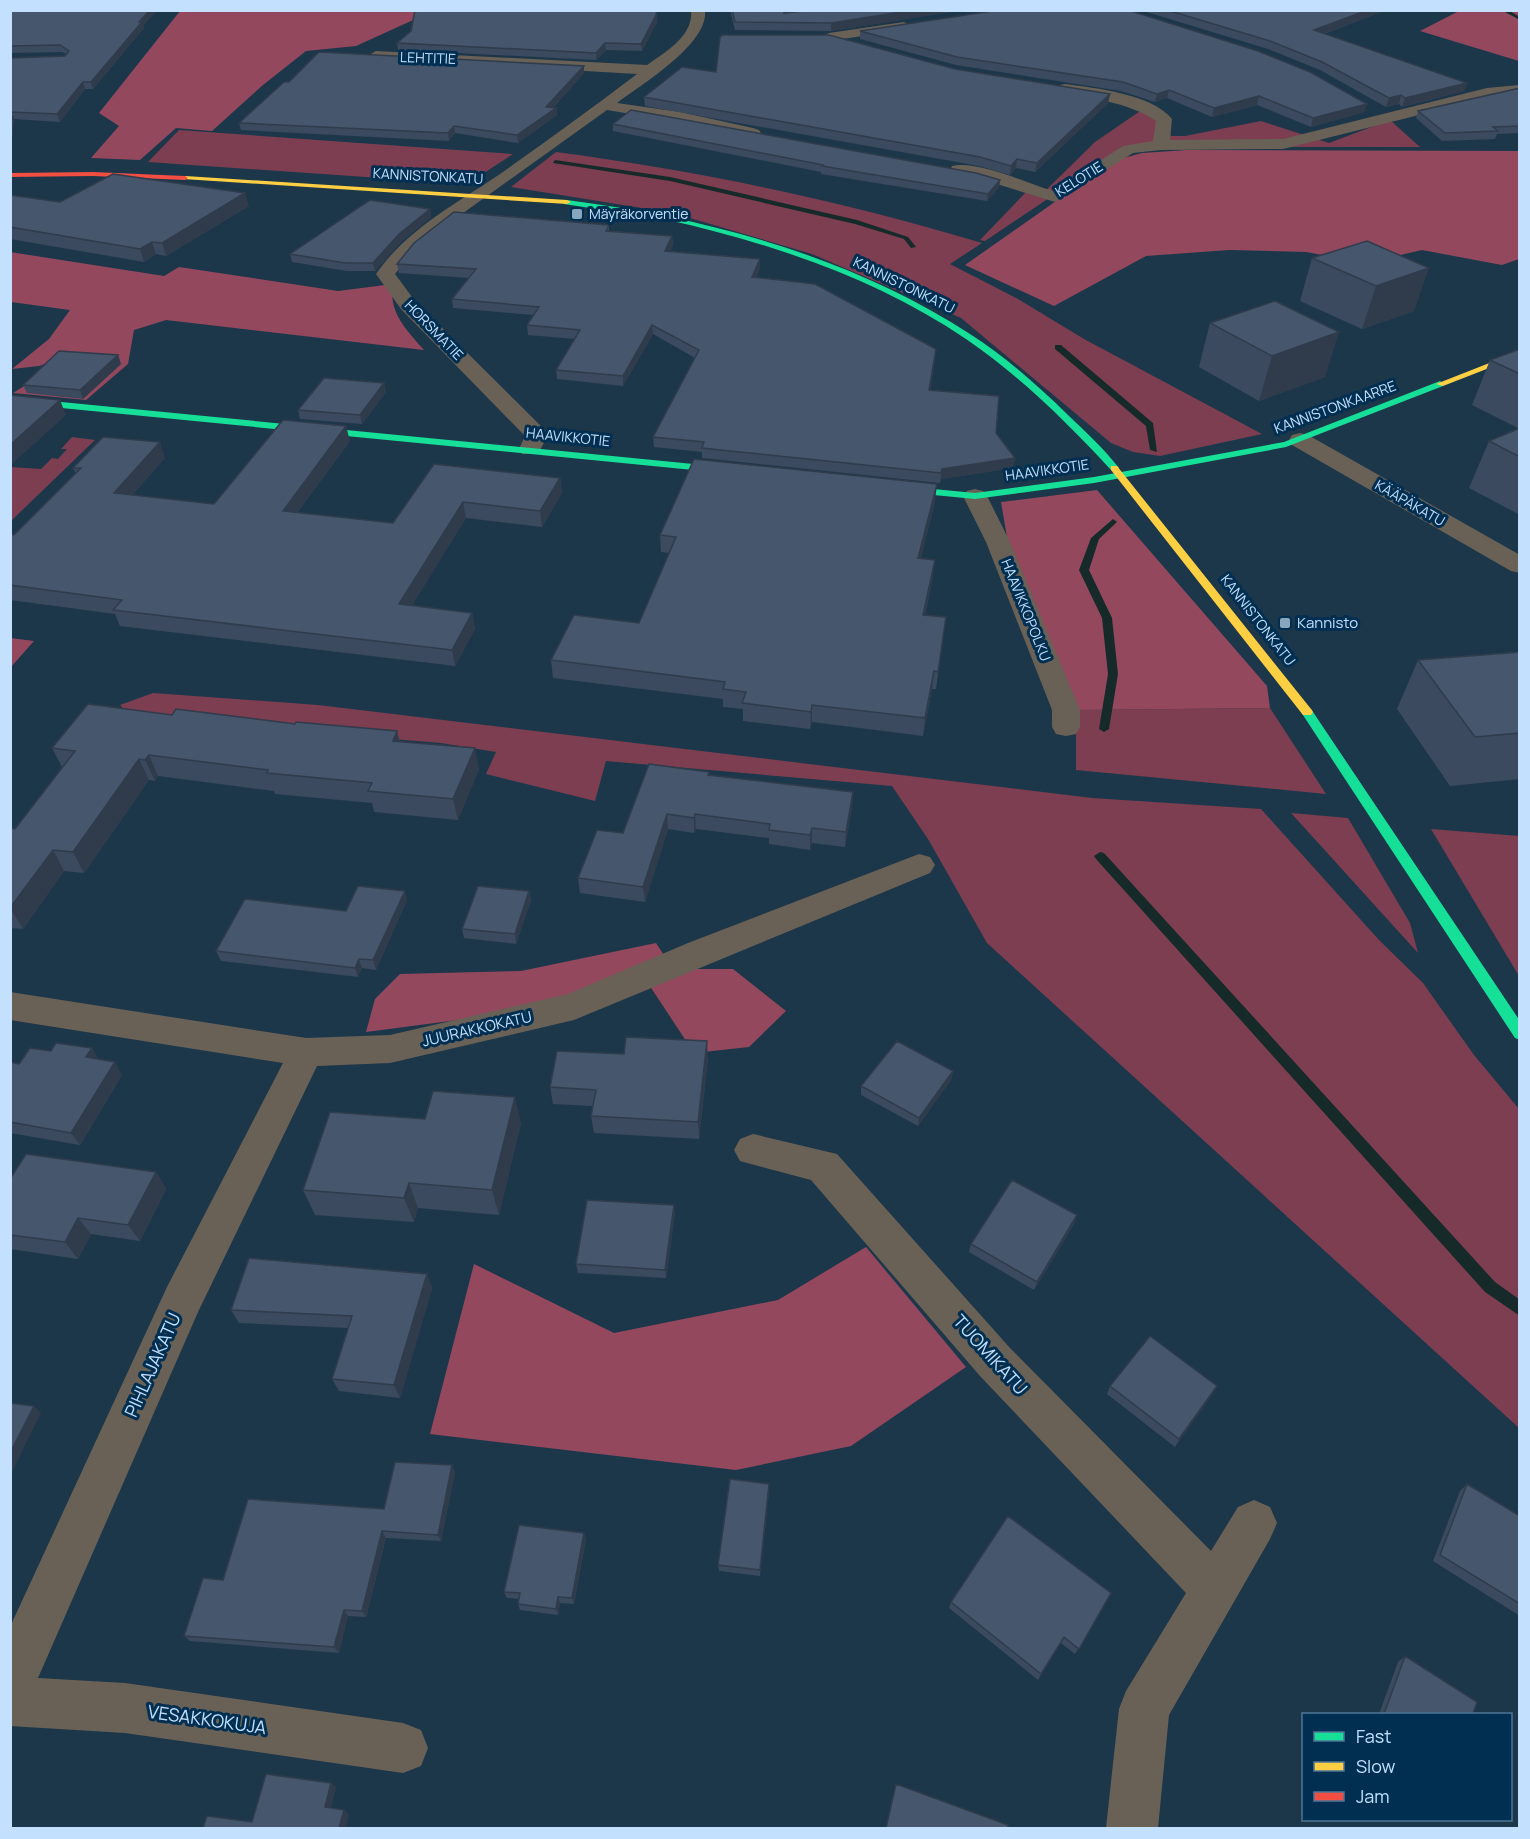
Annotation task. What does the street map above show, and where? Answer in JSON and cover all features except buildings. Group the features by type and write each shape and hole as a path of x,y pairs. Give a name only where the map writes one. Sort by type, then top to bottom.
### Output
{"street":[{"path":"480,195 652,70 691,36 699,19 698,10"},
{"path":"810,37 829,37 918,24"},
{"path":"691,36 711,36"},
{"path":"829,37 862,47"},
{"name":"LEHTITIE","path":"482,60 476,55 455,49 409,46 385,49 376,55 652,70"},
{"path":"1052,86 1120,98 1147,106 1164,119 1161,145"},
{"name":"KELOTIE","path":"945,167 979,173 1055,197 1129,149 1161,145 1283,144 1391,119 1486,93 1519,90"},
{"path":"602,105 680,117 767,136"},
{"path":"1374,109 1391,119"},
{"name":"KANNISTONKATU","path":"10,175 104,174 480,195 578,203 662,216 792,254 848,275 947,323 1006,366 1084,435 1120,475 1299,699 1520,1034"},
{"name":"HORSMATIE","path":"480,195 392,261 385,274 408,305 537,435 530,449"},
{"name":"KANNISTONKAARRE","path":"1120,475 1300,440 1520,353"},
{"name":"HAAVIKKOTIE","path":"10,400 530,449 745,472"},
{"name":"KÄÄPÄKATU","path":"1300,440 1520,566"},
{"name":"HAAVIKKOTIE","path":"882,487 975,496 1120,475"},
{"name":"HAAVIKKOPOLKU","path":"975,496 998,542 1066,710 1066,727"},
{"name":"JUURAKKOKATU","path":"10,1006 306,1052 390,1049 574,1006 721,944 919,866"},
{"name":"PIHLAJAKATU","path":"10,1684 23,1626 306,1052"},
{"name":"TUOMIKATU","path":"753,1150 823,1166 995,1362 1215,1589"},
{"path":"1132,1828 1144,1710 1254,1523"},
{"name":"VESAKKOKUJA","path":"10,1701 125,1708 403,1748"}],"shaded area":[{"path":"1461,10 1519,11 1519,61 1420,31"},
{"path":"180,11 433,11 356,46 306,51 263,85 212,131 176,128 140,160 91,158 119,126 99,113"},
{"path":"1146,107 1163,119 1171,136 1185,136 1261,121 1329,143 1390,120 1420,147 1188,147 1138,150 1110,157 985,241 980,240 1027,191 1041,195 1095,142"},
{"path":"179,130 513,154 484,173 424,181 148,162"},
{"path":"1187,150 1519,151 1519,259 1502,265 1422,250 1366,263 1306,252 1229,250 1146,256 1054,306 965,265 1113,161 1142,153"},
{"path":"556,152 664,168 771,189 877,214 982,243 950,264 1018,299 1084,339 1262,434 1160,456 1133,452 1111,443 961,318 812,254 673,213 511,187"},
{"path":"10,252 164,276 179,267 338,291 393,284 393,304 396,312 405,328 424,350 166,320 134,330 128,364 86,400 13,393 39,377 59,359 39,366 12,369 49,339 70,310 11,302"},
{"path":"72,437 95,440 11,521 11,467 41,469 52,458 58,459 67,449 61,449"},
{"path":"1097,490 1267,686 1270,708 1076,710 1008,543 1001,502"},
{"path":"10,638 34,641 11,667 10,667"},
{"path":"153,693 318,705 1092,798 1261,809 1379,940 1423,983 1474,1055 1519,1109 1519,1428 987,943 928,839 892,786 606,761 595,801 486,774 496,752 441,743 132,718 120,705"},
{"path":"1270,708 1326,794 1076,770 1076,710"},
{"path":"1291,813 1348,818 1410,923 1418,953"},
{"path":"1431,829 1519,836 1519,976"},
{"path":"656,943 673,969 733,969 786,1011 749,1047 694,1053 638,968 534,1010 366,1032 375,999 400,974 521,971"},
{"path":"866,1247 966,1367 851,1446 736,1470 430,1434 474,1264 614,1333 778,1300"}],"waterway":[{"path":"1503,10 1520,19"},
{"path":"555,162 670,179 857,222 906,238 913,247"},
{"path":"1058,347 1150,425 1154,450"},
{"path":"1104,729 1113,674 1107,618 1084,570 1095,538 1113,522"},
{"path":"1100,856 1490,1287 1520,1309"}],"traffic: fast":[{"path":"567,202 665,218 763,243 811,259 902,299 968,336 1013,370 1057,409 1114,468"},
{"path":"892,488 975,496 1094,480 1286,444 1440,384"},
{"path":"10,400 734,471"},
{"path":"1307,712 1520,1034"}],"traffic: slow":[{"path":"185,178 567,202"},
{"path":"1440,384 1520,353"},
{"path":"1114,468 1307,712"}],"traffic: jam":[{"path":"10,175 93,174 185,178"}],"place":[{"name":"Mäyräkorventie","path":"577,214"},
{"name":"Kannisto","path":"1285,623"}]}
